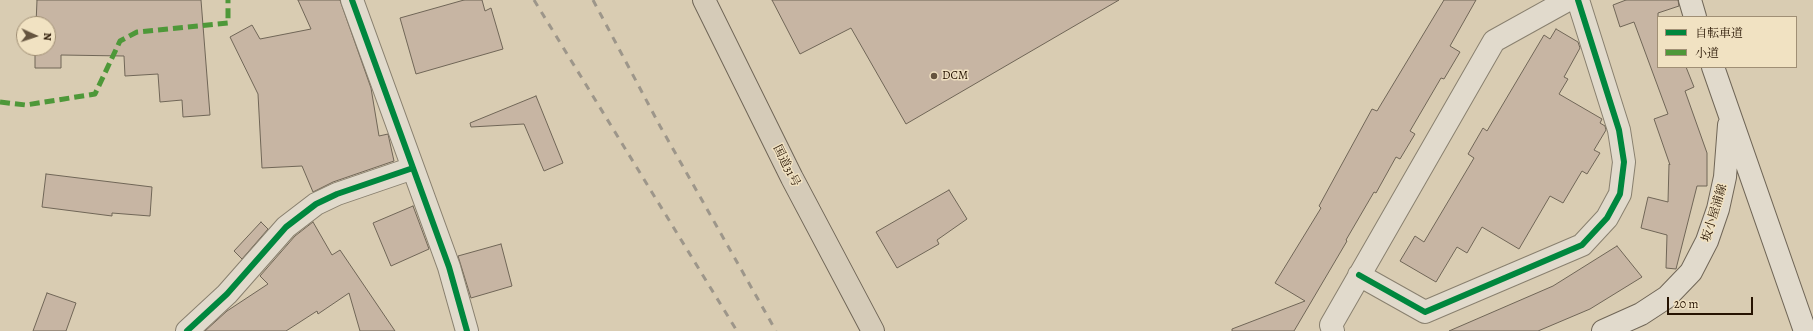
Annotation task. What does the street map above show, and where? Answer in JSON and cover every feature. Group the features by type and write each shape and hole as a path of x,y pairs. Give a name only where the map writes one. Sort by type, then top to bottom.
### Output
{"highway":[{"name":"国道31号","path":"704,0 792,178 873,331"}],"street":[{"path":"352,0 449,267 467,331"},
{"path":"1333,331 1330,325 1494,41 1568,0"},
{"path":"1359,275 1425,312 1582,245 1607,218 1620,194 1624,162 1619,130 1578,0"},
{"path":"1690,0 1695,16"},
{"name":"坂小屋浦線","path":"1713,68 1805,331"},
{"name":"坂小屋浦線","path":"1603,331 1641,314 1667,296 1690,272 1708,241 1718,209 1725,177 1729,116"},
{"path":"187,331 227,294 286,227 316,204 338,194 413,168"}],"building":[{"path":"37,0 201,0 210,115 183,117 182,100 160,102 158,74 125,76 124,56 61,55 61,68 35,68 35,56 56,56 56,16 36,16"},
{"path":"298,0 340,0 371,88 379,136 388,134 394,161 333,182 313,192 302,166 262,168 258,94 230,37 252,25 260,39 311,29"},
{"path":"464,0 482,0 485,11 491,8 503,49 416,74 400,18"},
{"name":"DCM","path":"772,0 1119,0 906,124 851,28 800,54"},
{"path":"1444,0 1476,0 1450,46 1460,52 1444,79 1441,78 1410,131 1415,134 1400,159 1396,157 1376,193 1374,192 1294,331 1232,331 1232,329 1305,301 1275,283 1321,208 1319,206 1372,109 1377,111"},
{"path":"1626,0 1678,0 1679,6 1658,13 1657,16 1657,68 1686,68 1694,87 1685,91 1707,153 1707,186 1697,186 1676,269 1666,268 1667,235 1641,228 1648,197 1668,202 1669,164 1670,165 1654,119 1668,114 1634,22 1620,27 1613,5"},
{"path":"1556,29 1578,42 1580,48 1564,77 1568,79 1559,94 1602,119 1600,123 1605,126 1606,130 1594,150 1600,153 1587,174 1582,171 1563,203 1550,196 1519,249 1482,227 1467,253 1457,247 1436,282 1400,261 1415,236 1424,242 1474,158 1468,154 1483,128 1487,131 1544,35 1550,39"},
{"path":"536,96 563,163 544,171 524,124 471,127 470,123"},
{"path":"46,174 152,187 150,216 112,213 112,216 42,207"},
{"path":"949,190 967,219 937,240 939,244 897,268 876,232"},
{"path":"413,206 429,249 391,266 373,223"},
{"path":"261,222 268,229 242,259 234,251"},
{"path":"313,222 332,255 340,250 395,331 360,331 349,293 318,314 317,311 286,331 205,331 227,311 268,284 260,276 295,236"},
{"path":"501,244 512,286 471,298 458,256"},
{"path":"1617,246 1642,277 1590,309 1538,331 1449,331 1553,286"},
{"path":"47,293 76,303 66,331 33,331"}],"railway":[{"path":"534,0 737,331"},
{"path":"593,0 660,126 776,331"}],"marked path":[{"path":"0,102 26,105 95,94 120,41 137,32 228,23 228,0"}],"cycle path":[{"path":"352,0 449,267 467,331"},
{"path":"1359,275 1425,312 1582,245 1607,218 1620,194 1624,162 1619,130 1578,0"},
{"path":"187,331 227,294 286,227 316,204 337,194 413,168"}],"place":[{"name":"DCM","path":"934,76"}]}
